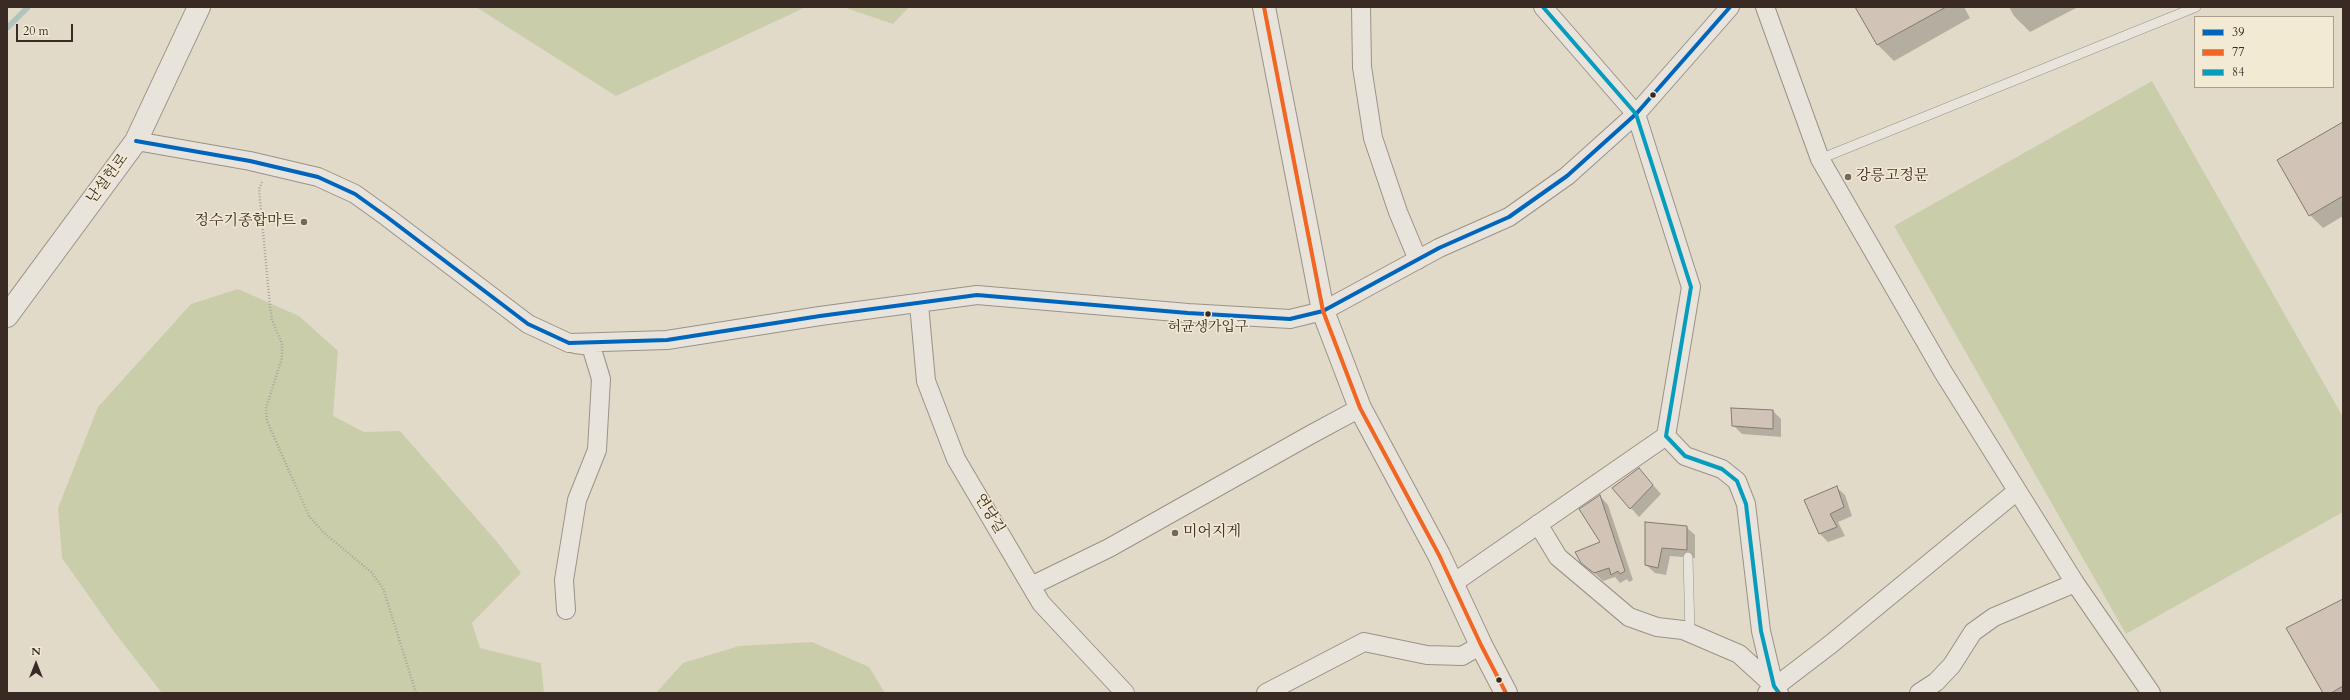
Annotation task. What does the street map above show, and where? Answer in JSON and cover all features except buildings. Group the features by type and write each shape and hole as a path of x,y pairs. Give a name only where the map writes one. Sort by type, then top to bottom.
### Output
{"street":[{"name":"난설헌로","path":"7,316 136,140 198,7"},
{"path":"1264,7 1323,311 1360,408 1439,555 1481,645 1506,693"},
{"path":"1361,7 1362,67 1373,138 1398,212 1418,260"},
{"path":"1452,584 1666,436 1691,287 1636,114 1543,7"},
{"path":"569,343 667,340 820,316 919,304 977,295 1188,313 1290,319 1323,311 1418,260 1509,217 1567,176 1636,114 1730,7"},
{"path":"1765,7 1820,159 1943,372 2016,491 2075,583 2151,693"},
{"path":"136,140 271,166 318,177 355,194 528,324 569,343 591,346 601,379 597,450 577,500 564,580 566,610"},
{"name":"연당길","path":"919,304 926,381 953,452 1041,603 1125,693"},
{"path":"1031,586 1109,548 1310,434 1360,408"},
{"path":"1666,436 1685,456 1722,469 1737,481 1746,504 1761,631 1773,691"},
{"path":"1773,691 2016,491"},
{"path":"1538,524 1558,557 1630,617 1657,627 1690,633 1739,654 1773,691"},
{"path":"1919,693 1936,682 1952,664 1973,632 1994,617 2075,583"},
{"path":"1266,693 1364,642 1428,655 1462,656 1481,645"}],"lane":[{"path":"1820,159 2196,7"},
{"path":"1688,557 1690,633"}],"path":[{"path":"271,166 259,189 270,306 272,320 282,344 282,358 266,408 267,421 309,516 323,532 371,572 383,588 416,693"}],"green space":[{"path":"476,7 806,7 616,96"},
{"path":"843,7 909,7 893,24"},
{"path":"2152,81 2343,417 2343,512 2126,634 1894,226"},
{"path":"238,289 299,316 338,351 333,416 364,432 400,431 498,543 521,573 472,623 480,648 541,663 544,693 162,693 115,633 62,558 58,508 98,407 191,304"},
{"path":"812,642 869,667 885,693 656,693 683,663 739,646"}],"waterway":[{"path":"7,28 28,7"}],"transit line":[{"name":"77","path":"1264,7 1323,311 1360,408 1439,555 1481,645 1506,693"},
{"name":"84","path":"1543,7 1636,114 1691,287 1666,436 1685,456 1722,469 1737,481 1746,504 1761,631 1774,686 1779,693"},
{"name":"39","path":"136,141 250,161 318,177 355,194 528,324 569,343 667,340 820,316 977,295 1188,313 1290,319 1323,311 1439,248 1509,217 1567,176 1636,114 1730,7"}],"place":[{"name":"강릉고정문","path":"1848,177"},
{"name":"정수기종합마트","path":"304,222"},
{"name":"허균생가입구","path":"1208,314"},
{"name":"미어지게","path":"1175,533"}]}
